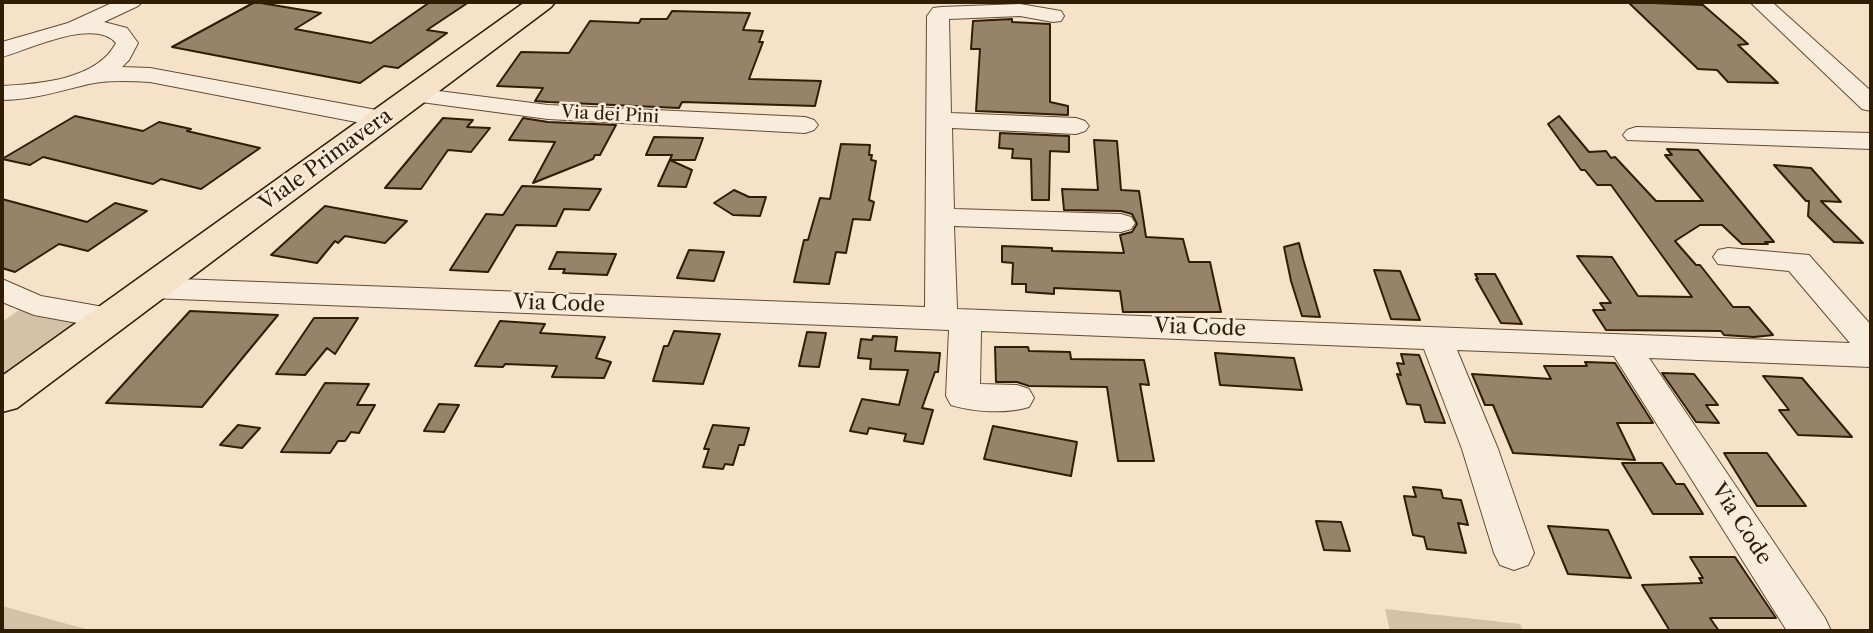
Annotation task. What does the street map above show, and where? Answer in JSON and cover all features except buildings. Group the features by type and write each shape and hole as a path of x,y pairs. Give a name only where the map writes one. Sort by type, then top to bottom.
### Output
{"main road":[{"name":"Viale Primavera","path":"2,397 542,2"}],"street":[{"path":"2,40 31,38 66,30 131,2"},
{"path":"83,78 113,62 119,38 138,2"},
{"path":"1760,2 1871,104"},
{"path":"1017,398 963,396 940,217 937,16 941,13 1020,10 1053,16"},
{"path":"66,30 119,38 134,62 150,75"},
{"path":"2,50 31,38"},
{"path":"2,93 36,91 83,78 118,74 150,75 382,120"},
{"name":"Via dei Pini","path":"415,95 548,112 806,125"},
{"path":"940,120 1076,126"},
{"path":"1636,135 1871,141"},
{"path":"940,217 1121,223"},
{"path":"1728,257 1798,262 1871,346"},
{"name":"Via Code","path":"152,288 1871,355"},
{"path":"2,289 34,305 110,318"},
{"path":"1436,339 1480,449 1514,553"},
{"name":"Via Code","path":"1625,347 1810,631"}],"shaded area":[{"path":"19,310 29,314 81,320 2,376 2,322"},
{"path":"2,606 89,630 92,631 2,631"},
{"path":"1385,609 1520,624 1523,631 1390,631"}]}
